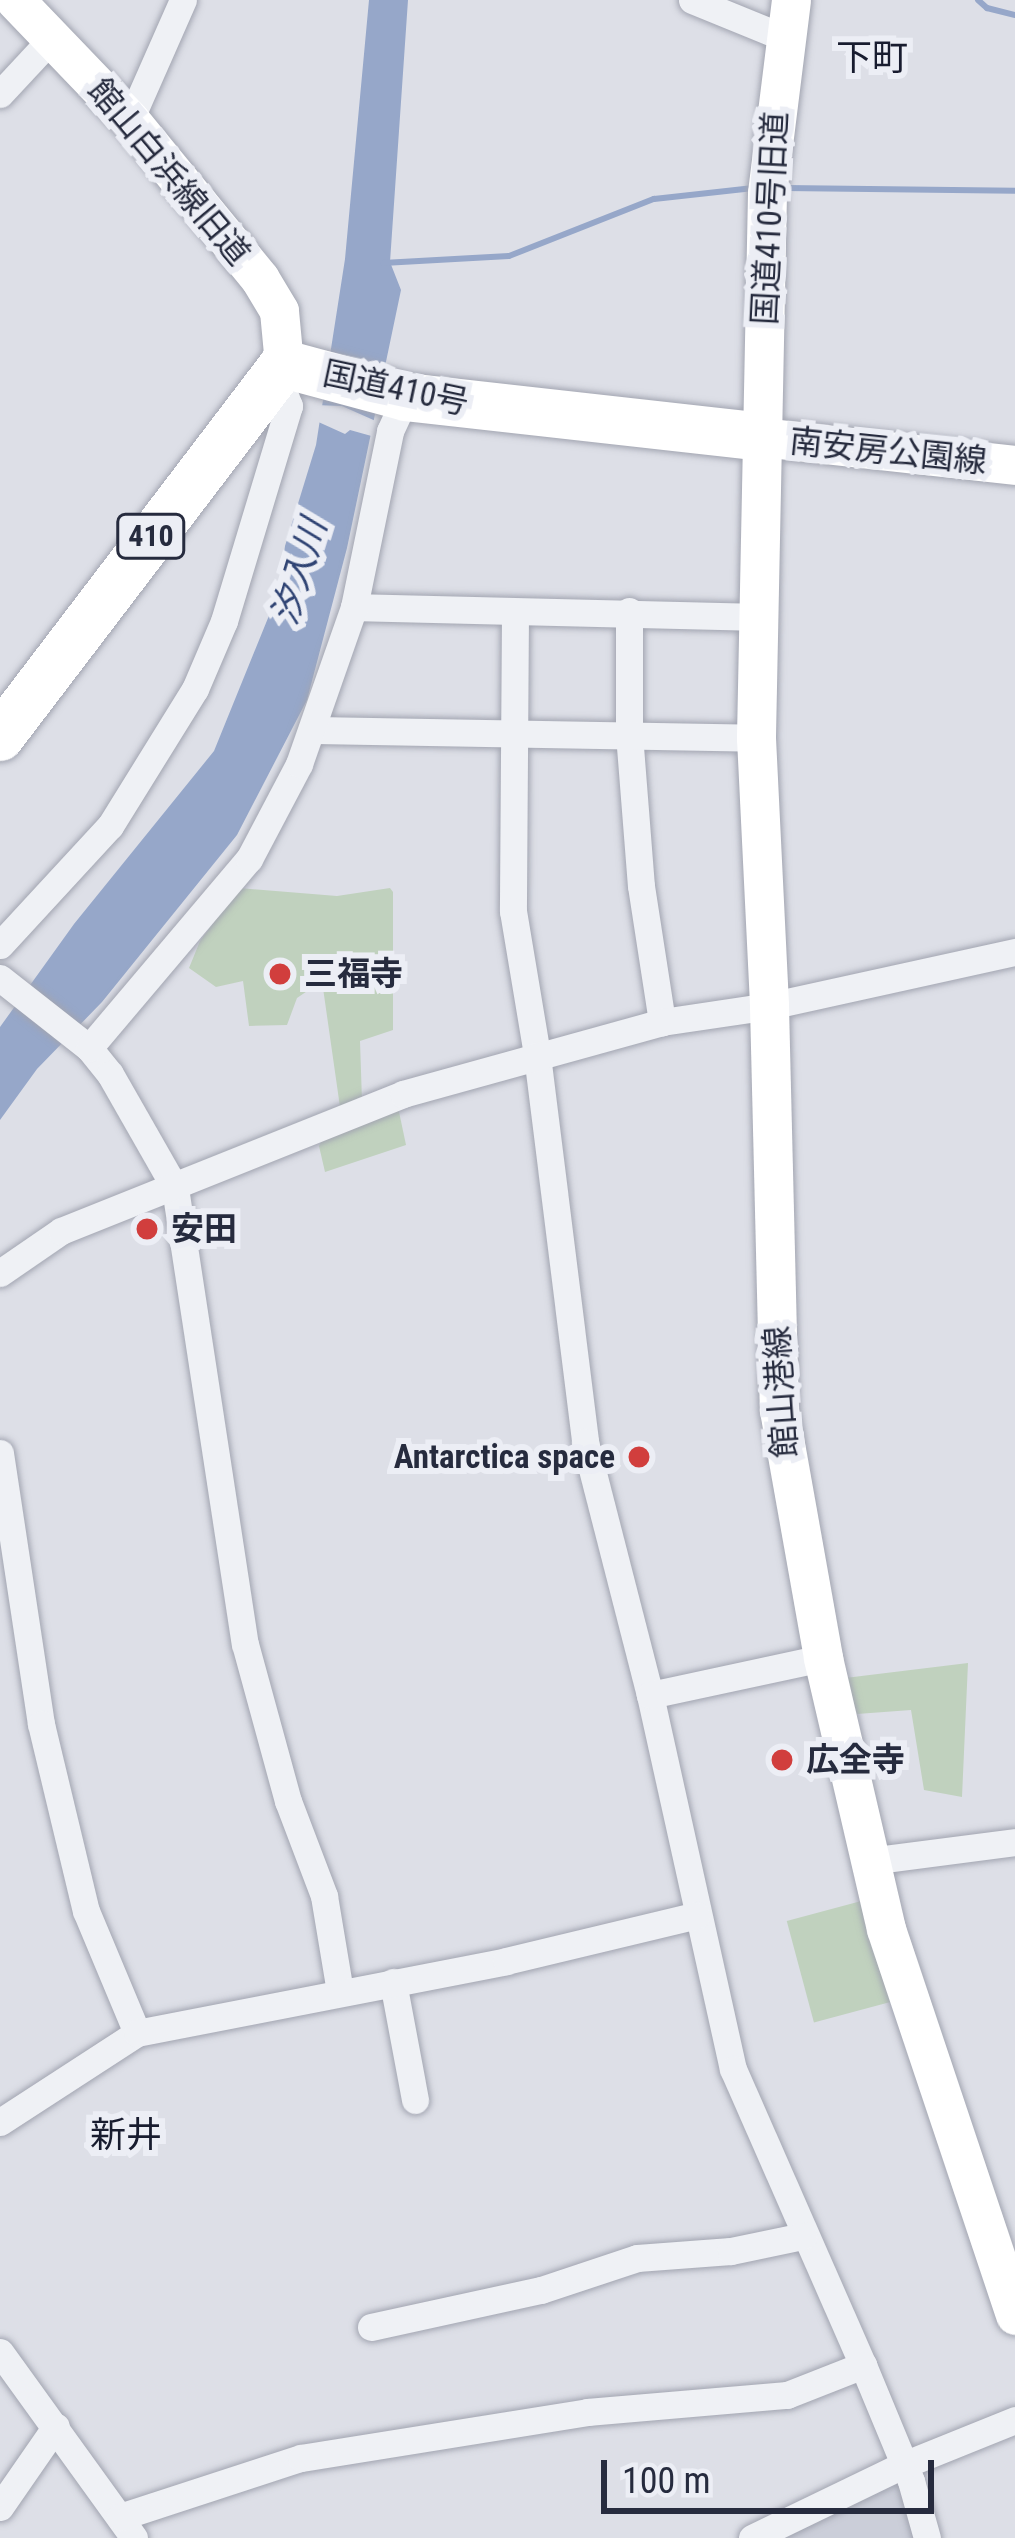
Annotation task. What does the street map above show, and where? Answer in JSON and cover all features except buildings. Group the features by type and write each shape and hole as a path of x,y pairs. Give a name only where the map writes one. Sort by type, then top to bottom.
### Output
{"highway":[{"name":"国道410号","path":"0,737 292,368 394,394 761,437"}],"main road":[{"name":"館山白浜線旧道","path":"15,0 130,120 272,297 292,368"},
{"name":"国道410号旧道","path":"761,437 767,188 788,19"},
{"name":"南安房公園線","path":"761,437 1015,465"},
{"name":"館山港線","path":"761,437 756,738 770,1006 779,1410 823,1658 886,1929 1015,2315"}],"street":[{"path":"130,120 183,0"},
{"path":"692,0 788,19"},
{"path":"0,94 52,38"},
{"path":"0,944 110,826 195,689 224,621 289,406 292,368"},
{"path":"82,1044 250,860 314,730 354,607 394,394"},
{"path":"354,607 758,617"},
{"path":"629,611 629,734 641,886 662,1022"},
{"path":"515,613 513,911 537,1055 585,1442 650,1696 733,2069 863,2365 928,2538"},
{"path":"314,730 756,738"},
{"path":"0,1273 62,1231 404,1094 662,1022 770,1006 1015,952"},
{"path":"9,984 110,1073 175,1188 245,1644 288,1801 324,1896 340,1992"},
{"path":"0,1453 40,1724 86,1910 137,2033"},
{"path":"650,1696 823,1658"},
{"path":"869,1861 1015,1842"},
{"path":"0,2122 137,2033 697,1915"},
{"path":"393,1982 415,2100"},
{"path":"371,2327 541,2290 637,2258 731,2251 803,2236"},
{"path":"0,2352 127,2528 302,2458 587,2412 787,2395 863,2365"},
{"path":"752,2538 901,2466 1015,2420"},
{"path":"0,2507 56,2426"}],"shaded area":[{"path":"894,2482 904,2487 921,2538 781,2538"}],"green space":[{"path":"239,888 337,896 390,888 393,892 393,1030 360,1041 362,1101 340,1107 322,981 297,998 287,1025 249,1026 243,981 216,987 189,968 200,941"},
{"path":"398,1107 406,1145 325,1172 319,1146 324,1135"},
{"path":"968,1663 962,1797 924,1790 911,1710 857,1714 845,1678"},
{"path":"865,1900 892,2001 814,2022 787,1921"}],"water":[{"name":"汐入川","path":"369,0 408,0 390,262 401,290 347,548 307,700 237,835 102,1002 37,1069 0,1120 0,1027 74,924 214,751 279,591 285,546 316,445 345,259"}],"pier":[{"path":"316,405 342,406 378,422 375,437 350,430 345,434 314,420"}],"waterway":[{"path":"978,0 987,8 1015,15"},
{"path":"383,263 509,256 654,199 753,188"},
{"path":"785,188 1015,191"}],"place":[{"name":"三福寺","path":"280,974"},
{"name":"安田","path":"147,1229"},
{"name":"Antarctica space","path":"639,1457"},
{"name":"広全寺","path":"782,1760"}],"district":[{"name":"下町","path":"872,59"},
{"name":"新井","path":"126,2136"}]}
